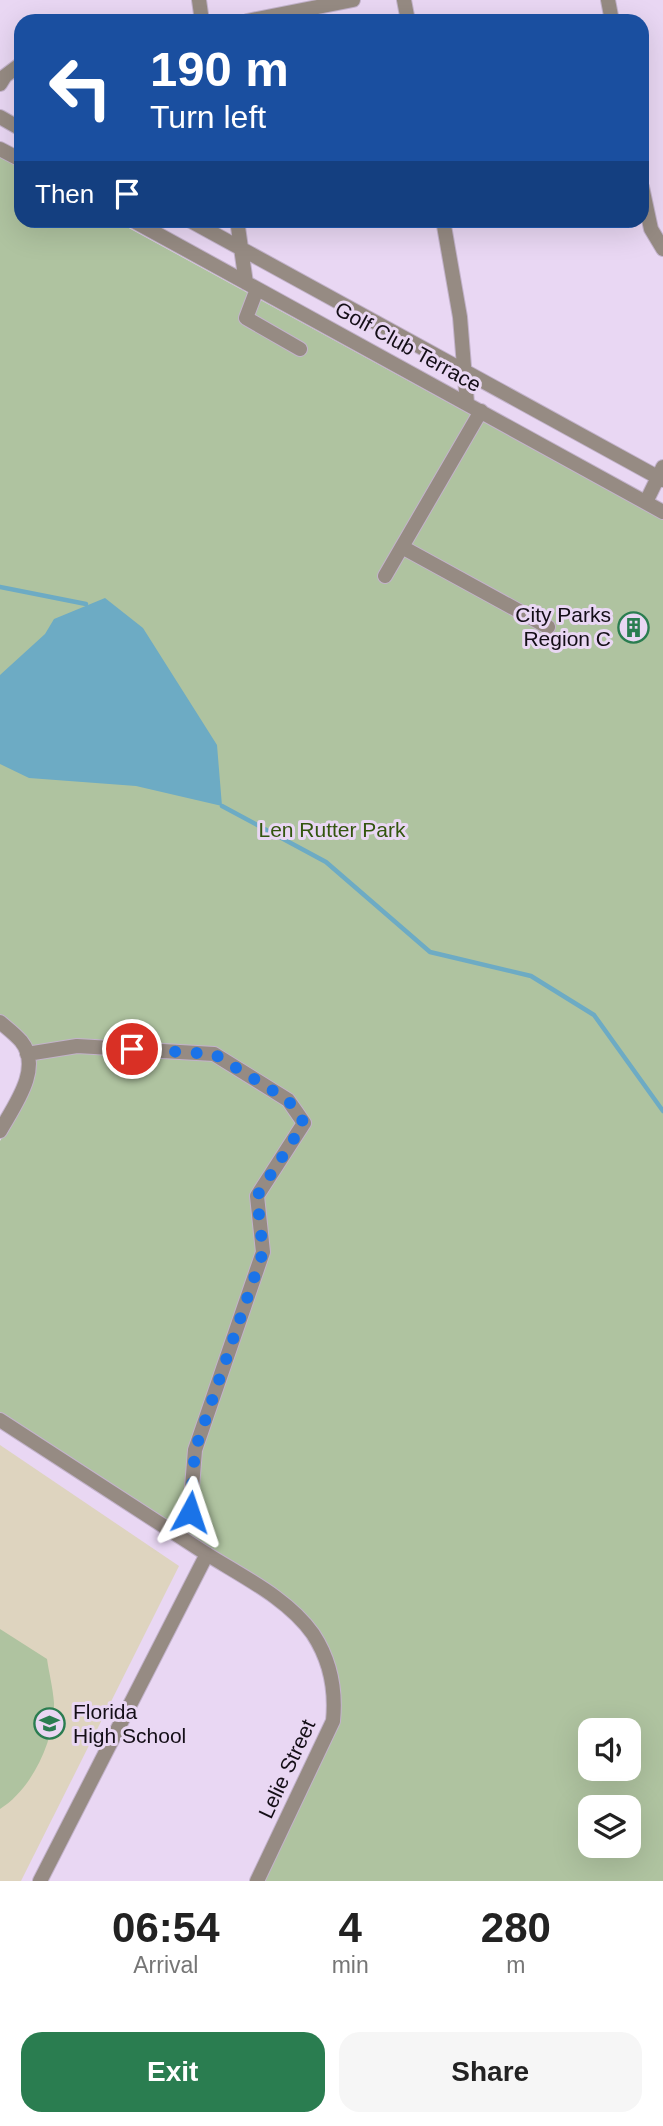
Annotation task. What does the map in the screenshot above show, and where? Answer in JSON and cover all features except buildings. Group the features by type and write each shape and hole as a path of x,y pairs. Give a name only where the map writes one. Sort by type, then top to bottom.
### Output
{"street":[{"path":"282,14 353,0"},
{"path":"0,84 14,69"},
{"path":"649,220 651,229 663,249"},
{"name":"Golf Club Terrace","path":"146,228 663,512"},
{"name":"Golf Club Terrace","path":"204,228 464,373 661,475"},
{"path":"238,228 251,286 246,318 300,349"},
{"path":"444,228 460,317 467,403"},
{"path":"385,576 481,411"},
{"path":"646,502 661,475"},
{"path":"402,547 548,627"},
{"path":"0,1022 21,1041 29,1066 23,1089 0,1131"},
{"path":"27,1054 77,1046 214,1054 288,1100 304,1123 257,1196 263,1252 195,1450 190,1512 169,1530"},
{"name":"Lelie Street","path":"0,1420 243,1576 302,1621 321,1650 334,1692 333,1721 257,1881"},
{"path":"40,1881 207,1554"}],"shaded area":[{"name":"Florida High School","path":"0,1445 179,1566 21,1881 0,1881"}],"green space":[{"name":"Len Rutter Park","path":"0,157 14,164 14,228 129,228 663,520 663,1881 262,1881 334,1734 317,1632 0,1415 0,1141 24,1097 33,1071 0,1016"},
{"path":"0,1629 47,1659 54,1703 46,1748 39,1762 22,1789 0,1809"}],"water":[{"path":"105,598 143,628 217,745 222,806 136,786 29,778 0,764 0,675 45,634 54,619"}],"waterway":[{"path":"0,587 86,604"},
{"path":"222,806 326,862 430,952 531,976 594,1015 663,1111"}],"place":[{"name":"City Parks Region C","path":"634,627"},
{"name":"Florida High School","path":"50,1724"}],"route":[{"path":"132,1049 214,1054 288,1100 304,1123 257,1196 263,1252 195,1450 190,1512"}]}
